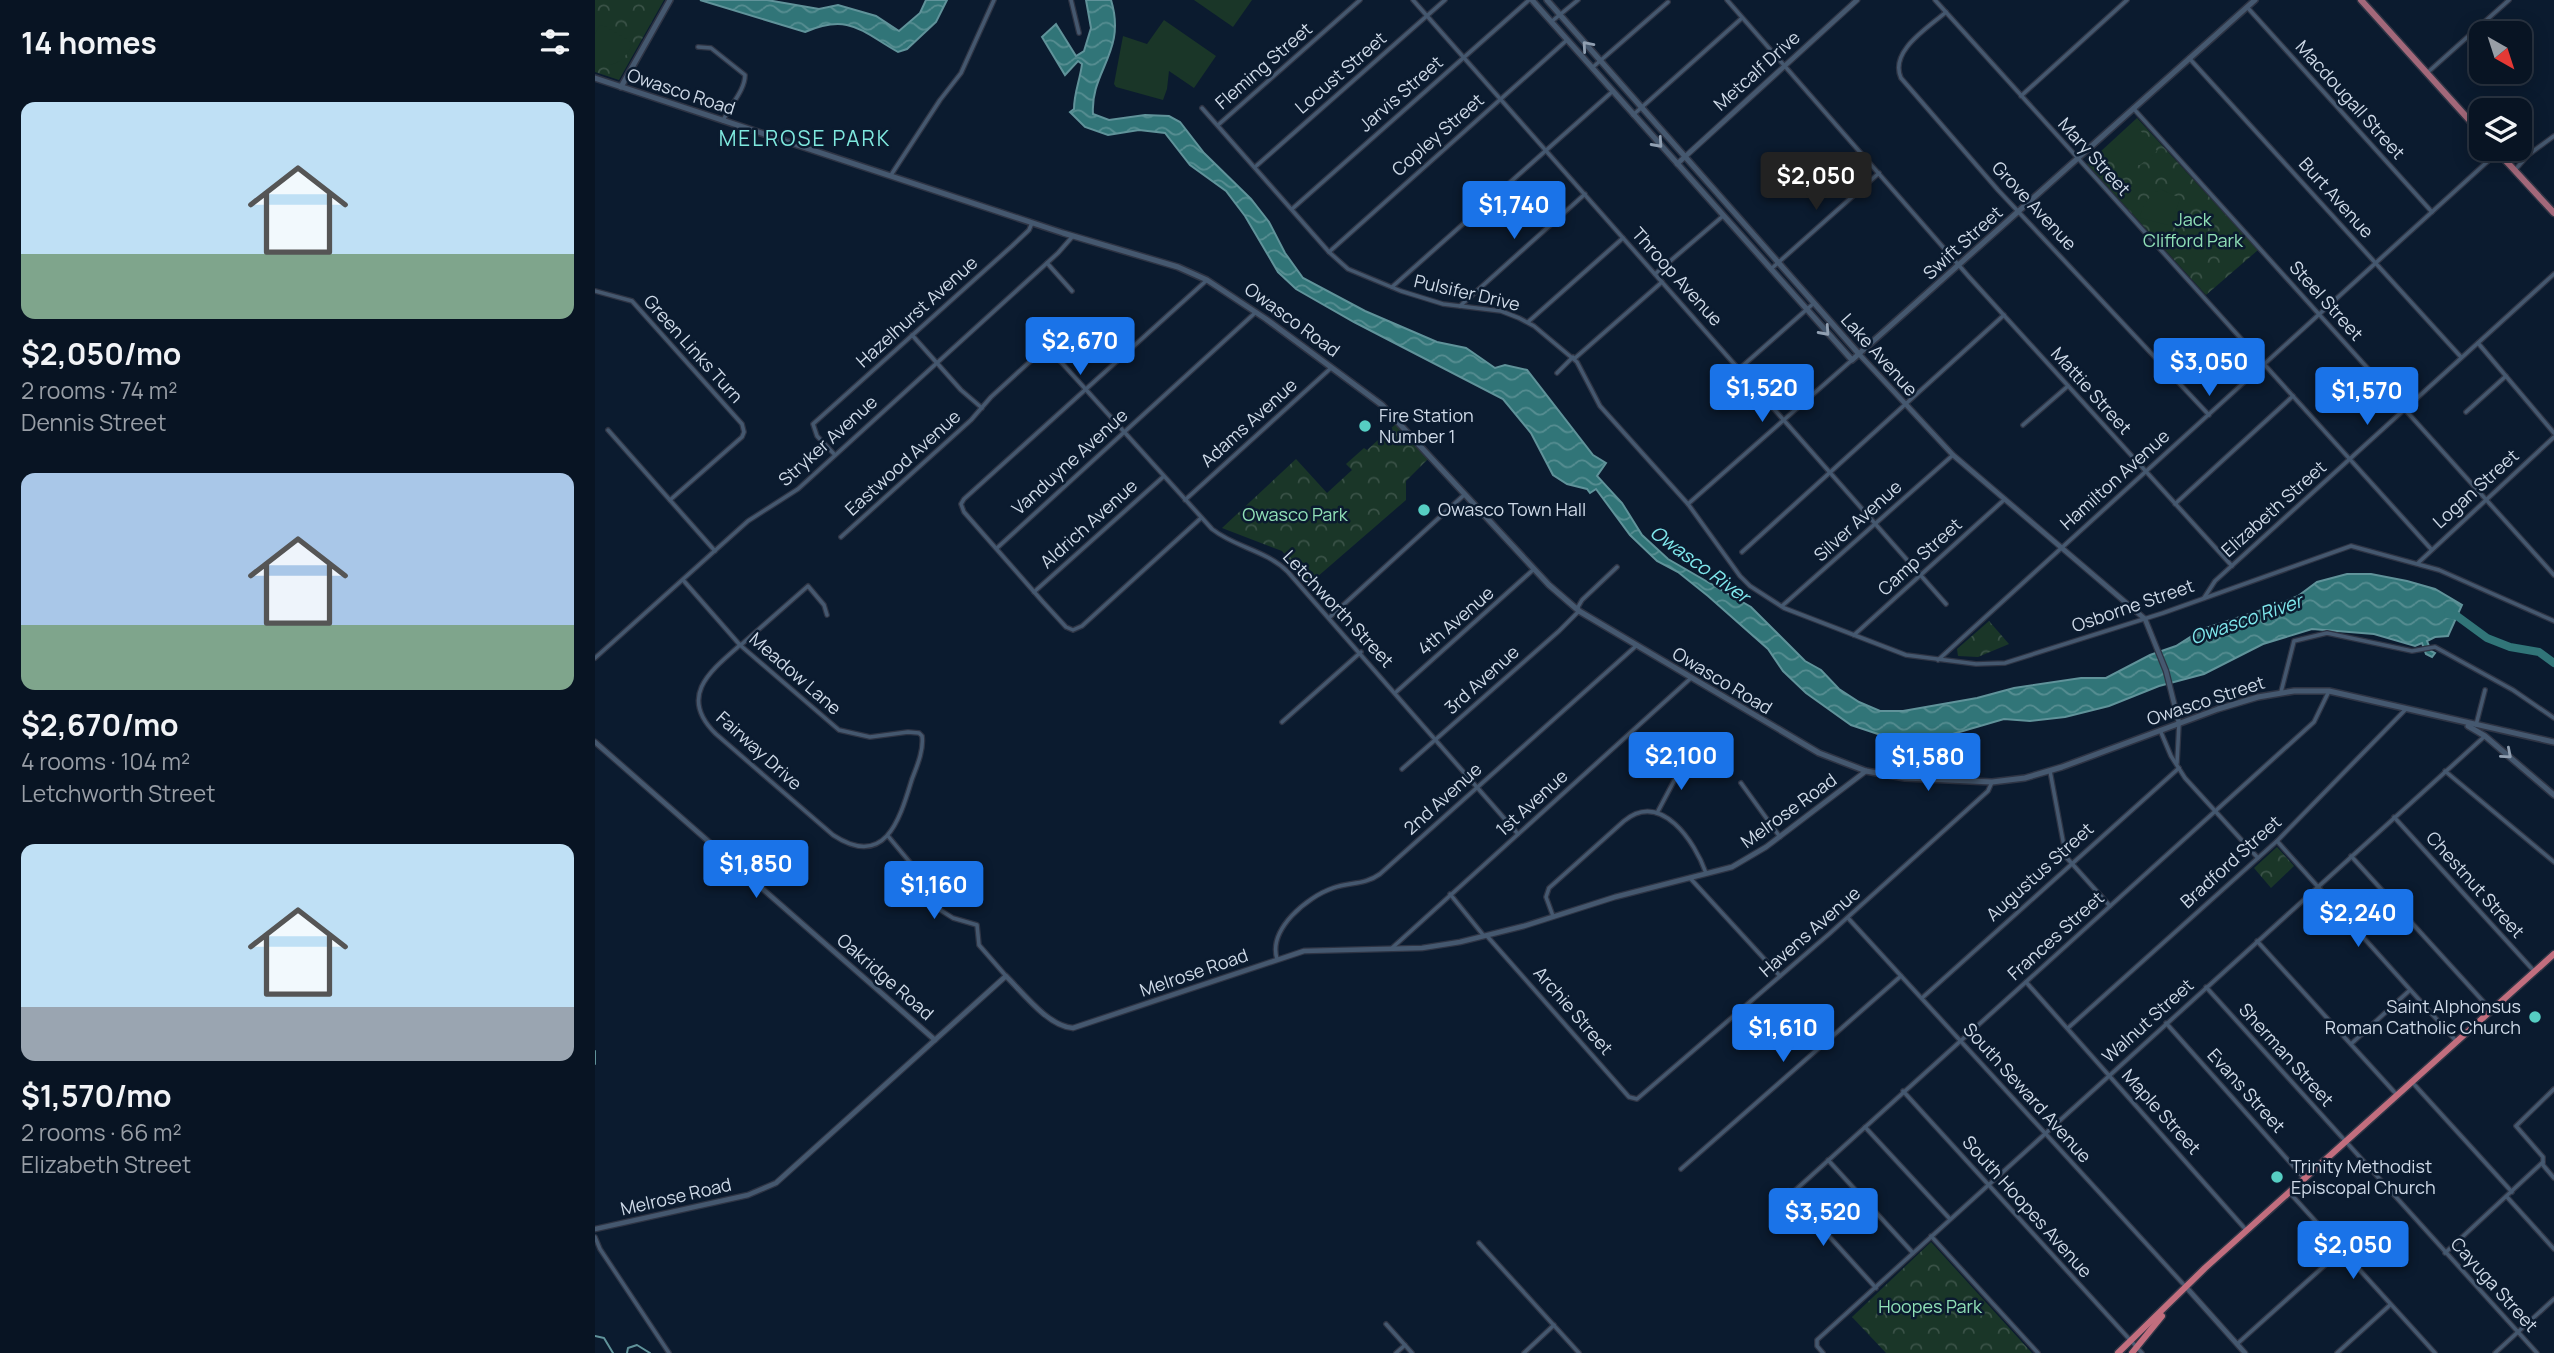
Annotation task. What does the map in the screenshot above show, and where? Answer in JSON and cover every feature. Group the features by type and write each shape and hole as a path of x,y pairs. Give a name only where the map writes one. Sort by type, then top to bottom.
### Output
{"highway":[{"path":"2118,1353 2135,1348 2185,1286 2554,954"}],"main road":[{"path":"621,87 670,0"},
{"name":"Lake Avenue","path":"1530,0 1852,360"},
{"name":"Lake Avenue","path":"1547,0 1859,354"},
{"name":"Swift Street","path":"1852,360 2255,0"},
{"path":"2361,0 2469,120"},
{"name":"Owasco Road","path":"595,78 1032,223 1178,267 1207,279 1332,367 1395,417 1534,569 1579,611 1819,753 1866,771 1923,780 1993,782"},
{"path":"2507,161 2554,213"},
{"name":"Owasco Street","path":"1993,782 2016,780 2050,771 2233,704 2281,692 2329,691 2554,742"},
{"path":"2455,720 2485,736 2554,795"},
{"path":"2485,736 2488,728"}],"street":[{"path":"891,176 961,72 994,0"},
{"path":"1071,0 1079,33"},
{"name":"Fleming Street","path":"1218,125 1360,0"},
{"name":"Throop Avenue","path":"1413,0 1946,604"},
{"name":"Locust Street","path":"1255,167 1445,0"},
{"name":"Jarvis Street","path":"1292,209 1530,0"},
{"path":"1551,22 1578,0"},
{"name":"Mattie Street","path":"1727,0 2004,315 2232,566"},
{"name":"Metcalf Drive","path":"1677,164 1857,0"},
{"name":"Mary Street","path":"1935,0 2431,549"},
{"path":"2021,96 2127,0"},
{"path":"2426,73 2509,0"},
{"path":"1592,68 1668,2"},
{"name":"Macdougall Street","path":"2247,7 2432,212"},
{"name":"Grove Avenue","path":"1946,12 1901,55 1899,74 1984,175 2209,415"},
{"path":"1633,115 1742,18"},
{"name":"Copley Street","path":"1329,252 1567,40"},
{"path":"698,47 711,48 745,75 744,86 723,121"},
{"name":"Burt Avenue","path":"2189,58 2461,358"},
{"path":"1391,288 1613,91"},
{"name":"Pulsifer Drive","path":"1202,108 1329,252 1348,269 1419,298 1501,312 1528,322 1573,358 1585,374 1600,406 1688,504 1731,561"},
{"name":"Steel Street","path":"2133,108 2554,575"},
{"path":"2515,170 2528,155 2554,136"},
{"name":"Hamilton Avenue","path":"1938,660 2485,161"},
{"path":"1771,270 1879,173"},
{"path":"1460,306 1585,194"},
{"path":"1655,274 1723,216"},
{"name":"Hazelhurst Avenue","path":"835,455 814,432 813,424 1012,246 1032,223"},
{"name":"Stryker Avenue","path":"595,658 756,515 798,489 1070,242 1073,236"},
{"path":"1528,322 1623,238"},
{"path":"1047,263 1072,292"},
{"name":"Elizabeth Street","path":"2203,598 2215,581 2554,274"},
{"path":"1085,389 1207,279"},
{"path":"1557,373 1662,282"},
{"name":"Green Links Turn","path":"595,291 632,300 742,425 742,437 670,500"},
{"path":"1739,369 1814,303"},
{"name":"Vanduyne Avenue","path":"997,548 1256,312"},
{"path":"1742,552 2004,315"},
{"path":"912,335 968,397 982,408"},
{"path":"2478,343 2554,435"},
{"name":"Letchworth Street","path":"982,408 1044,351 1051,353 1201,518 1221,536 1281,564 1518,834"},
{"name":"Lake Avenue","path":"1859,354 1953,455 2145,619 2155,640 2173,695 2179,723"},
{"name":"Swift Street","path":"1688,504 1852,360"},
{"name":"Adams Avenue","path":"1185,500 1332,367"},
{"path":"2466,412 2506,376"},
{"path":"2023,425 2068,386"},
{"name":"Aldrich Avenue","path":"1085,389 962,501 962,510 1034,592 1066,627 1077,629 1201,518"},
{"path":"2175,504 2293,396"},
{"name":"Eastwood Avenue","path":"841,537 982,408"},
{"path":"608,430 715,551"},
{"name":"Logan Street","path":"2418,564 2554,435"},
{"name":"Silver Avenue","path":"1781,607 1953,455"},
{"name":"Aldrich Avenue","path":"1034,592 1163,477"},
{"path":"1329,617 1466,494"},
{"name":"Camp Street","path":"1854,635 2004,499"},
{"name":"Osborne Street","path":"1731,561 1750,586 1781,607 1906,655 1990,665 2005,663 2145,619 2351,546 2457,576 2554,621"},
{"path":"1579,611 1579,603 1617,567"},
{"name":"4th Avenue","path":"1395,693 1534,569"},
{"name":"Meadow Lane","path":"683,580 740,645 839,730 870,737 919,733 923,740 916,768 899,820 888,836"},
{"name":"Fairway Drive","path":"827,615 824,605 808,586 715,668 701,687 699,708 706,724 844,842 866,846 888,836"},
{"name":"3rd Avenue","path":"1402,769 1579,611"},
{"path":"2281,692 2293,642 2327,633 2412,651 2432,646 2513,690 2554,718"},
{"name":"2nd Avenue","path":"1277,959 1274,946 1278,935 1294,914 1310,900 1334,887 1360,883 1376,877 1636,646"},
{"path":"1282,722 1361,652"},
{"name":"1st Avenue","path":"1392,948 1691,678"},
{"path":"2476,725 2485,690"},
{"name":"Frances Street","path":"1876,1288 1790,1193 2314,722 2329,691"},
{"name":"Bradford Street","path":"2068,1028 2277,841 2406,709"},
{"path":"2178,767 2179,723"},
{"path":"2160,730 2178,767 2258,858"},
{"name":"Walnut Street","path":"1823,1353 1816,1342 2485,736"},
{"name":"Oakridge Road","path":"595,742 935,1040"},
{"path":"1657,813 1674,781 1692,763"},
{"name":"Augustus Street","path":"1921,998 2178,767"},
{"name":"Melrose Road","path":"595,1230 719,1203 766,1189 786,1175 1006,976 1053,1023 1073,1028 1277,959 1318,949 1436,947 1486,936 1615,897 1739,864 1780,837 1866,771"},
{"path":"2050,771 2066,857 2110,906"},
{"path":"2445,771 2554,862"},
{"name":"Havens Avenue","path":"1640,1098 1848,918 1988,791 1993,782"},
{"path":"1741,783 1780,837"},
{"path":"1553,916 1546,897 1552,885 1629,816 1641,811 1657,813 1686,833 1706,874"},
{"name":"Chestnut Street","path":"2394,817 2534,972"},
{"path":"888,836 913,866 937,908 953,918 977,925 979,945 1006,976"},
{"path":"2277,841 2457,1042"},
{"path":"2351,856 2491,1011"},
{"path":"1690,878 1780,976"},
{"name":"Archie Street","path":"1450,894 1629,1097 1634,1100 1640,1098"},
{"name":"South Seward Avenue","path":"1848,918 2185,1286"},
{"path":"2257,941 2397,1095"},
{"path":"1681,1169 1901,976"},
{"name":"Maple Street","path":"2026,982 2247,1231"},
{"name":"Sherman Street","path":"2206,987 2345,1142"},
{"path":"2351,1044 2410,990"},
{"name":"Evans Street","path":"2166,1023 2305,1178"},
{"path":"2412,1082 2512,1192"},
{"path":"2554,1089 2516,1126 2543,1157 2543,1163 2554,1178"},
{"name":"South Hoopes Avenue","path":"1903,1091 2135,1348"},
{"path":"1865,1127 1950,1219"},
{"name":"Cayuga Street","path":"2345,1142 2537,1353"},
{"path":"1828,1160 1913,1253"},
{"path":"2445,1252 2543,1163"},
{"path":"2289,1192 2435,1353"},
{"path":"2507,1197 2554,1249"},
{"path":"1931,1236 2038,1353"},
{"path":"595,1237 600,1249 669,1353"},
{"path":"1479,1244 1579,1353"},
{"path":"2237,1344 2342,1250"},
{"path":"2185,1286 2245,1353"},
{"path":"2495,1353 2554,1299"},
{"path":"2337,1353 2391,1304"},
{"path":"1386,1324 1412,1353"},
{"path":"1524,1353 1554,1325"},
{"path":"1396,1353 1405,1345"}],"green space":[{"path":"595,0 664,0 619,80 595,72"},
{"path":"1194,0 1252,0 1233,27"},
{"path":"1164,20 1216,56 1194,88 1169,71 1163,100 1116,87 1114,84 1123,36 1147,44"},
{"path":"603,25 633,43 619,61 595,66 595,34 599,26"},
{"name":"Jack Clifford Park","path":"2137,118 2258,250 2206,295 2087,164"},
{"path":"2137,129 2157,151 2140,165 2130,165 2115,149"},
{"path":"2160,189 2180,198 2173,220 2168,225 2140,218 2146,202"},
{"name":"Owasco Park","path":"1399,421 1431,456 1406,481 1406,500 1309,584 1282,551 1222,528 1296,459 1327,493 1352,470 1346,464 1364,448 1367,450"},
{"path":"1989,621 2009,644 1978,657 1958,656 1957,649"},
{"path":"2277,847 2294,866 2271,888 2254,868"},
{"name":"Hoopes Park","path":"1931,1242 2032,1353 1886,1353 1852,1317"}],"water":[{"path":"700,0 767,0 819,9 838,5 876,16 899,31 920,13 926,0 947,0 936,22 907,49 898,52 864,31 844,24 833,24 805,32"},
{"path":"1086,0 1111,0 1115,18 1112,48 1097,85 1093,114 1109,120 1145,115 1169,116 1180,122 1204,153 1251,199 1269,222 1285,253 1303,278 1365,311 1437,342 1466,348 1495,368 1505,365 1527,370 1593,455 1606,463 1597,476 1622,503 1642,535 1668,559 1751,607 1805,661 1821,670 1839,689 1859,702 1880,711 1903,711 1977,698 2014,688 2081,678 2106,678 2150,655 2176,646 2203,629 2277,605 2298,596 2317,582 2347,574 2371,574 2407,581 2435,589 2462,605 2448,636 2427,641 2431,651 2435,653 2432,657 2426,654 2422,643 2415,646 2374,634 2312,629 2263,644 2204,674 2159,686 2109,706 2065,717 2030,721 2004,719 1939,738 1913,742 1893,739 1851,725 1806,693 1783,671 1768,649 1708,596 1678,572 1657,561 1630,535 1596,489 1590,493 1587,489 1567,484 1553,475 1531,433 1503,399 1296,289 1278,272 1245,216 1226,191 1190,165 1165,133 1139,130 1108,135 1085,127 1070,112 1074,109 1082,64 1078,61 1065,75 1042,37 1056,24 1076,56 1084,51 1091,28"}],"waterway":[{"name":"Owasco River","path":"2448,614 2457,616 2487,638 2510,647 2539,652 2554,663"},
{"path":"595,1051 595,1064"},
{"path":"595,1336 604,1338 613,1353"},
{"path":"627,1353 628,1348 637,1345 650,1353"}],"place":[{"name":"Fire Station Number 1","path":"1365,426"},
{"name":"Owasco Town Hall","path":"1424,510"},
{"name":"Saint Alphonsus Roman Catholic Church","path":"2535,1017"},
{"name":"Trinity Methodist Episcopal Church","path":"2277,1177"}],"district":[{"name":"MELROSE PARK","path":"805,139"}]}
